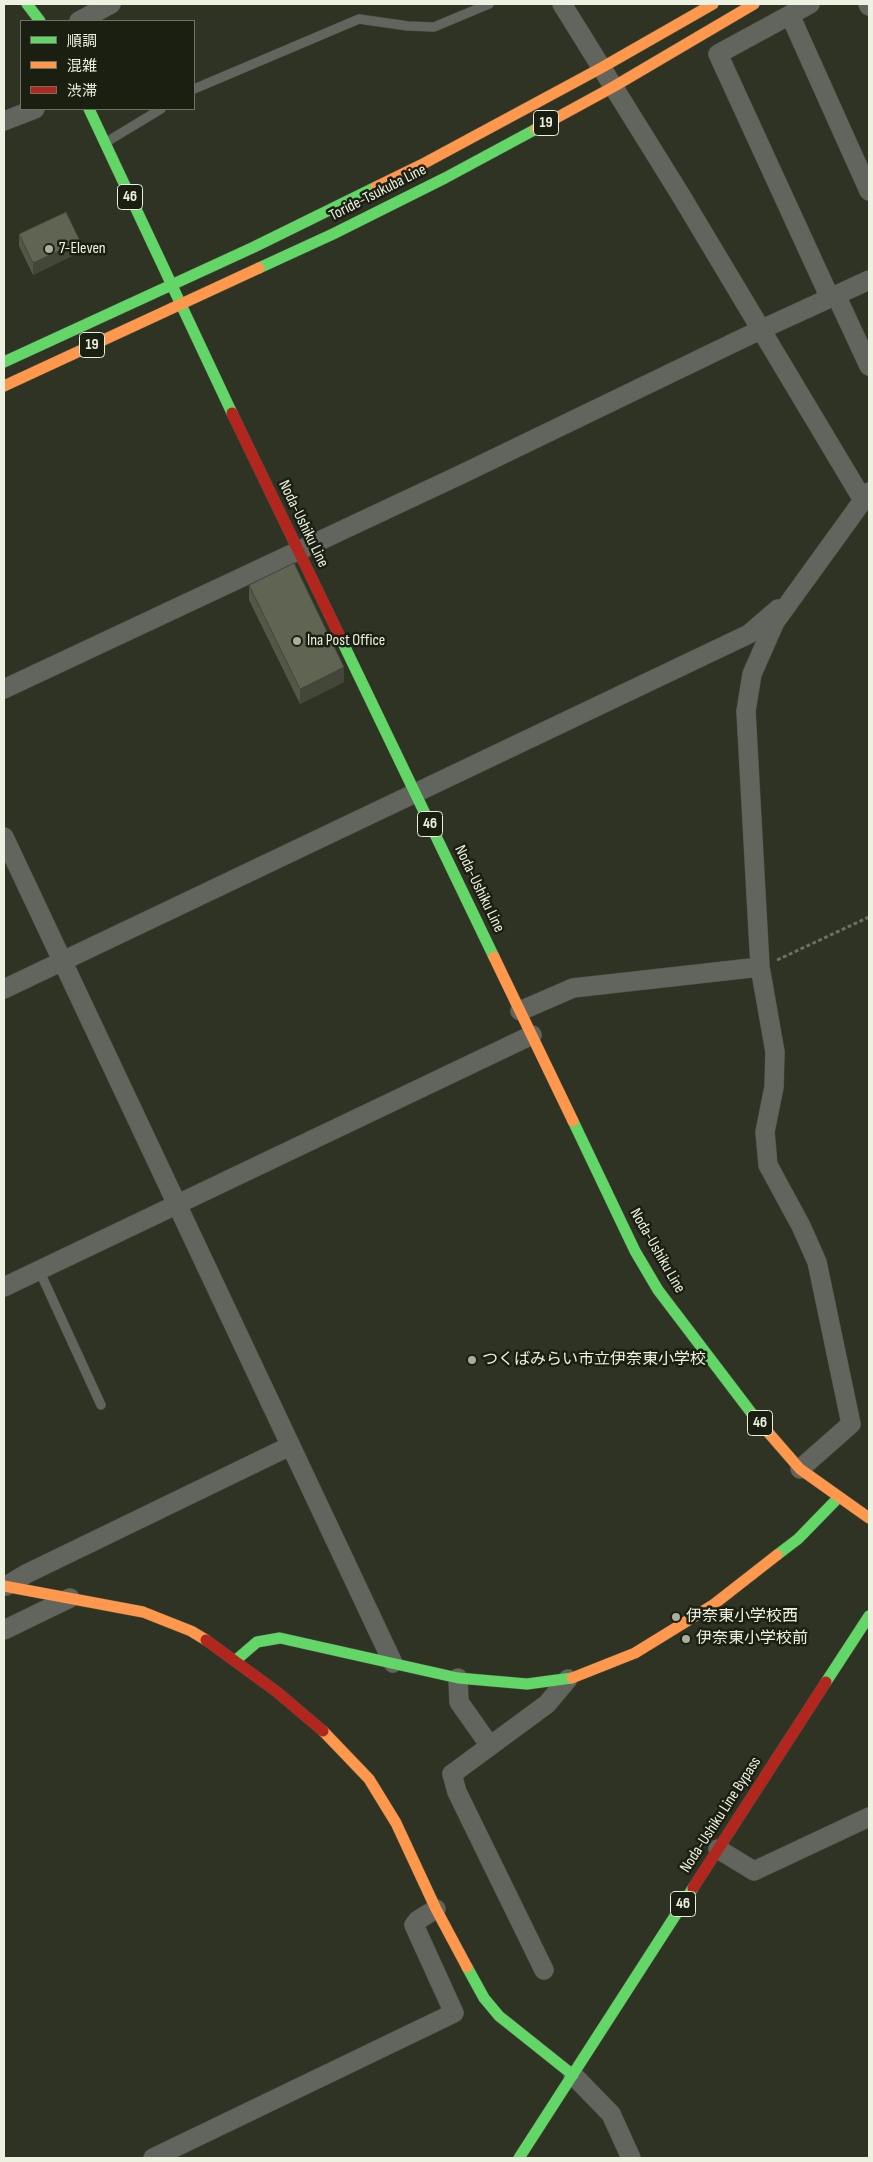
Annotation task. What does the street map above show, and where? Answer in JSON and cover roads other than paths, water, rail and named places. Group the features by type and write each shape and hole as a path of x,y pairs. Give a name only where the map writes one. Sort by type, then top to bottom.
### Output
{"main road":[{"path":"27,4 39,20"},
{"name":"Toride-Tsukuba Line","path":"4,362 172,285 421,165 601,68 714,4"},
{"name":"Toride-Tsukuba Line","path":"4,386 333,234 446,178 613,87 754,4"},
{"name":"Noda-Ushiku Line","path":"89,110 298,550 635,1251 658,1290 767,1432 800,1469 838,1498 869,1518"},
{"path":"236,1660 257,1642 280,1638 458,1678 527,1684 568,1679 634,1653 712,1604 798,1539 838,1498"},
{"path":"5,1586 143,1612 168,1620 191,1631 236,1660 330,1737 369,1780 396,1823 436,1909 484,1998 499,2016 573,2075"},
{"name":"Noda-Ushiku Line Bypass","path":"519,2158 869,1616"}],"street":[{"path":"81,20 111,4"},
{"path":"562,4 760,330 866,496 775,622 752,674 746,711 760,968 776,1052 774,1087 765,1132 768,1165 801,1226 817,1262 851,1424 800,1469"},
{"path":"810,4 718,54 833,296 869,366"},
{"path":"790,15 869,191"},
{"path":"4,121 32,110"},
{"path":"4,689 869,280"},
{"path":"4,989 749,634 793,597"},
{"path":"4,837 393,1664"},
{"path":"520,1010 572,988 760,968"},
{"path":"4,1287 532,1035"},
{"path":"5,1586 26,1574 290,1446"},
{"path":"4,1630 70,1598"},
{"path":"458,1678 459,1702 490,1746"},
{"path":"544,1970 457,1792 452,1774 547,1704 568,1679"},
{"path":"718,1850 754,1871 869,1817"},
{"path":"153,2158 454,2013 414,1925 418,1920 436,1909"},
{"path":"573,2075 611,2114 632,2158"}],"lane":[{"path":"195,89 358,19 408,26 434,27 489,4"},
{"path":"105,143 159,110"},
{"path":"38,1270 101,1404"}],"place":[{"name":"7-Eleven","path":"49,249"},
{"name":"Ina Post Office","path":"297,641"},
{"name":"つくばみらい市立伊奈東小学校","path":"472,1360"},
{"name":"伊奈東小学校西","path":"676,1617"},
{"name":"伊奈東小学校前","path":"686,1639"}]}
